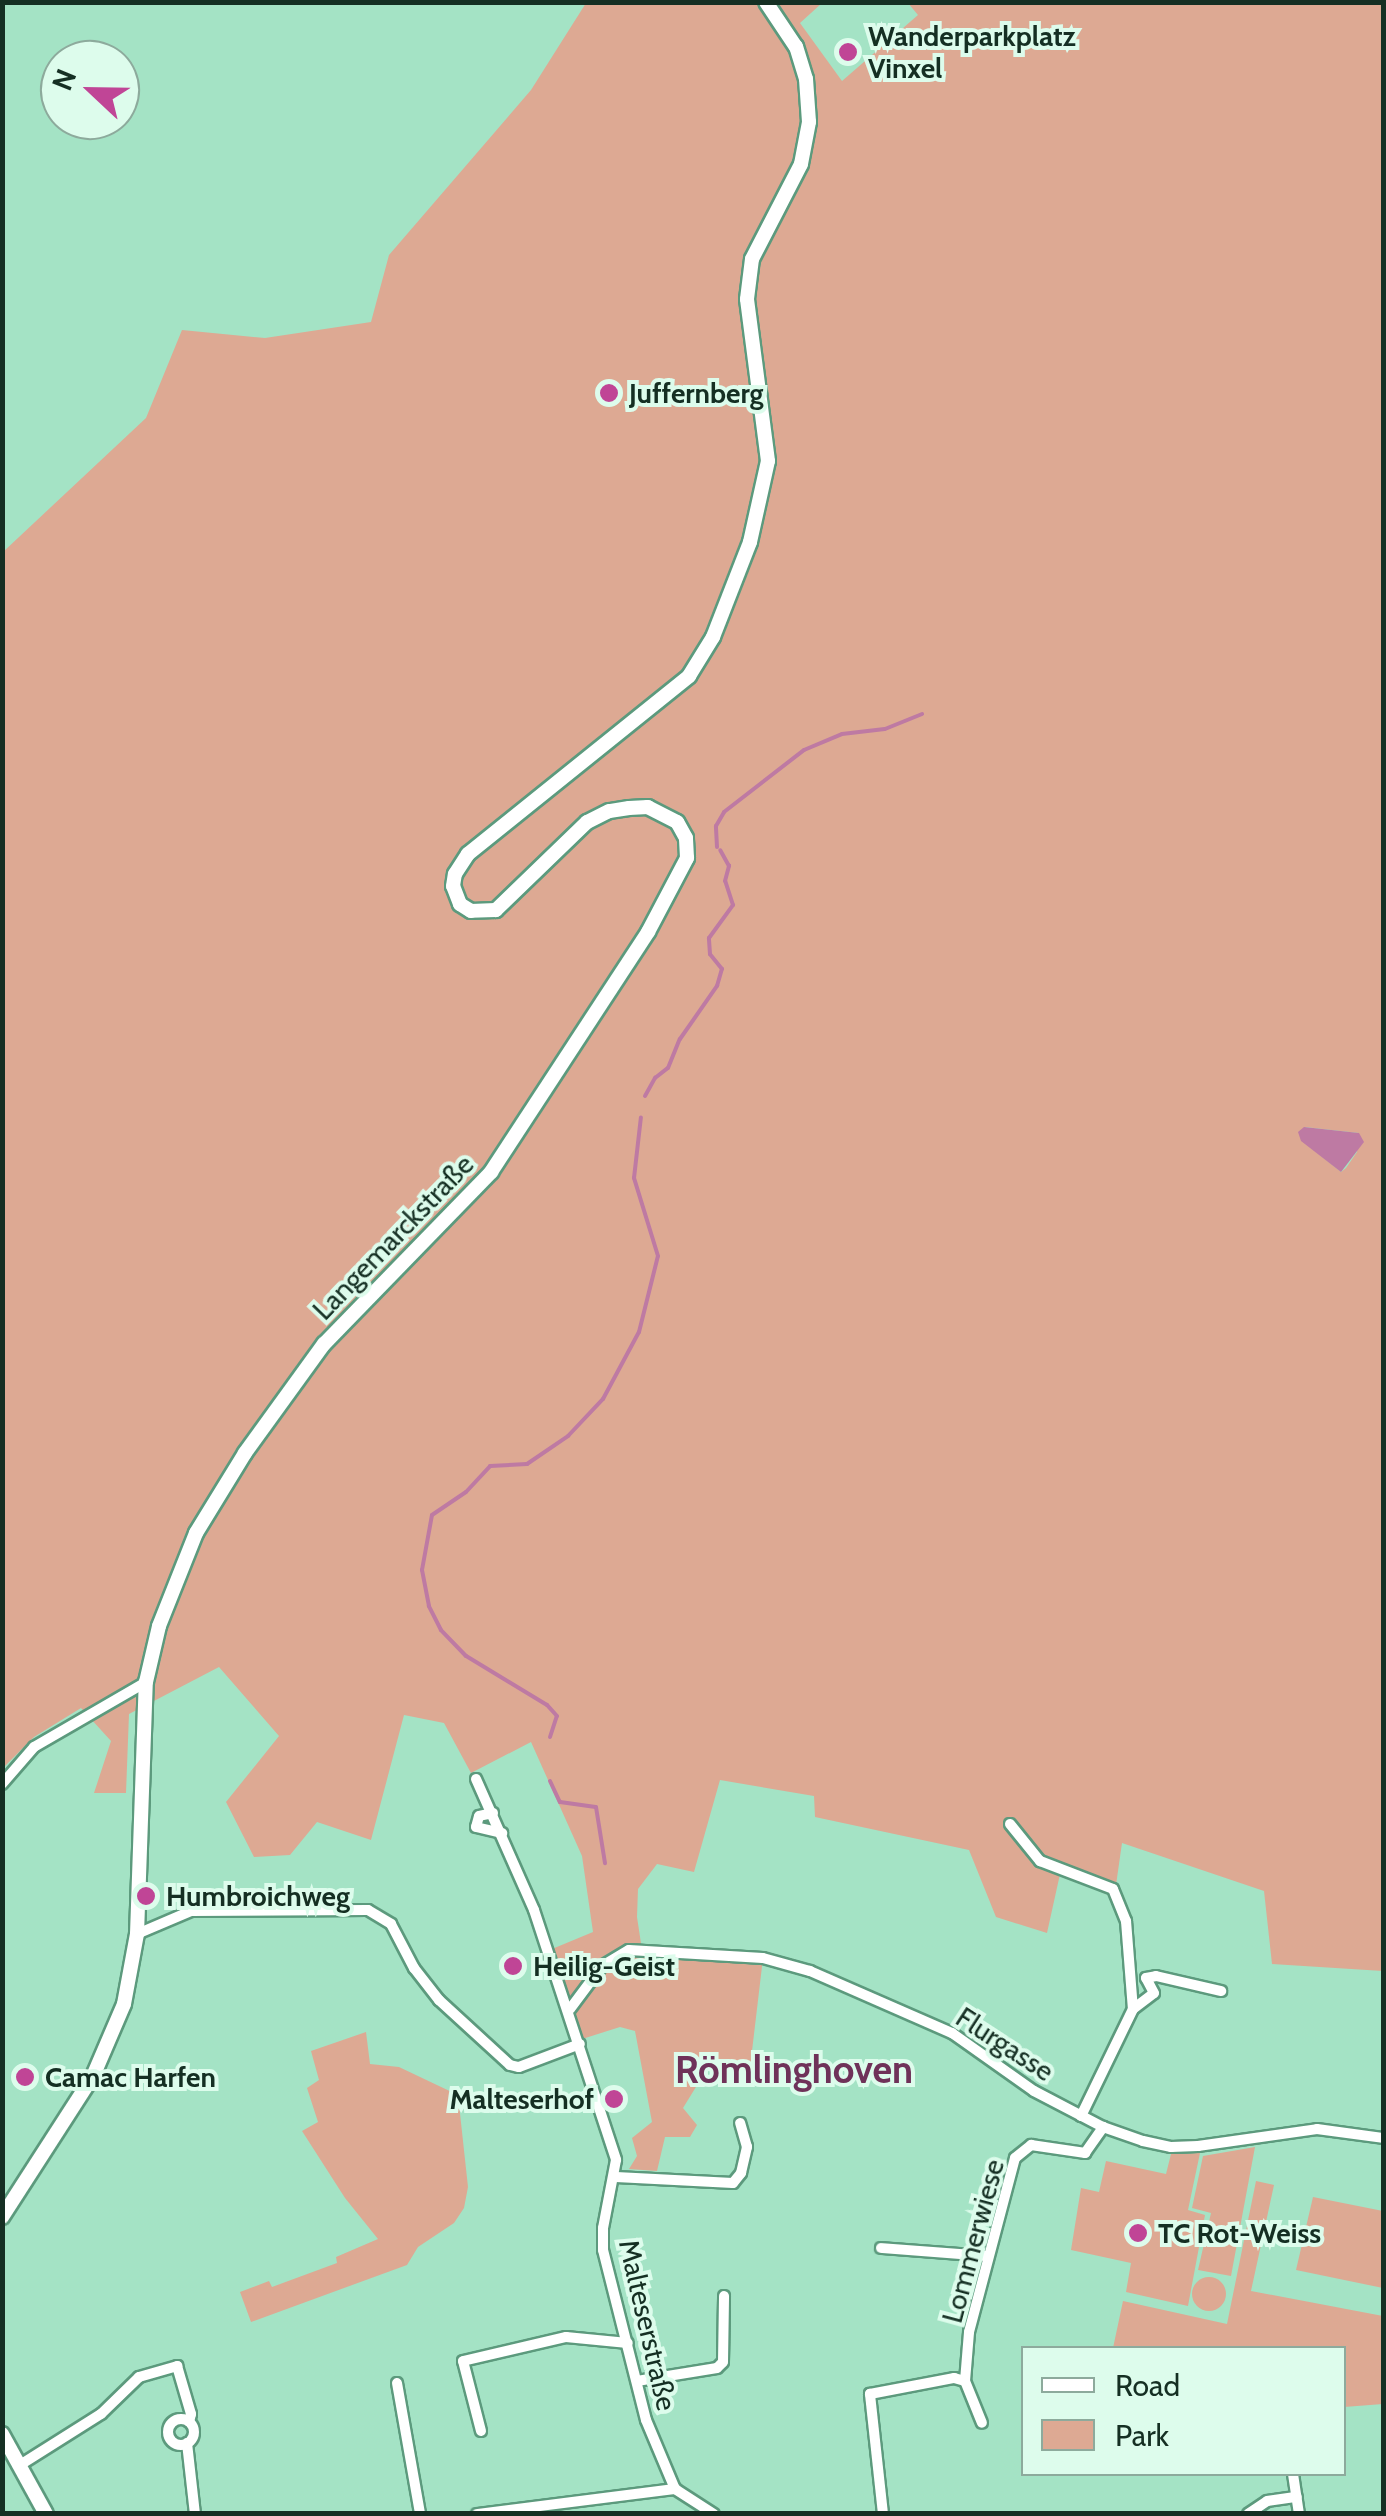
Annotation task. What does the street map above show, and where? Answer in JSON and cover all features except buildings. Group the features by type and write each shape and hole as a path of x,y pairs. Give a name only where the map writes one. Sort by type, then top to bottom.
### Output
{"main road":[{"name":"Langemarckstraße","path":"2,2216 105,2052 128,1990 137,1934 146,1682 174,1580 224,1484 324,1344 491,1172 678,882 687,858 686,838 677,822 648,807 608,811 587,822 496,910 470,910 460,904 453,886 454,874 468,854 656,706 702,658 750,542 765,488 768,442 747,299 752,259 801,164 809,122 809,96 796,48 766,2"},
{"path":"2,2434 46,2514"}],"street":[{"path":"2,1784 34,1747 146,1682"},
{"path":"476,1778 502,1833"},
{"path":"492,1814 479,1816 476,1827 502,1833"},
{"path":"1010,1824 1040,1861 1112,1889 1126,1921 1134,2008 1082,2116"},
{"name":"Malteserstraße","path":"502,1833 570,2009 616,2160 616,2177 602,2228 603,2250 646,2420 675,2489"},
{"path":"137,1934 190,1911 368,1910 391,1924 414,1968 439,2000 510,2065 519,2068 580,2044"},
{"name":"Flurgasse","path":"570,2009 602,1966 628,1950 787,1963 952,2033 1034,2091 1104,2128 1171,2147 1316,2129 1384,2138"},
{"path":"1133,1983 1156,1976 1220,1991"},
{"path":"1134,2008 1154,1994 1146,1978"},
{"path":"616,2177 733,2183 741,2174 747,2147 740,2123"},
{"name":"Lommerwiese","path":"982,2424 965,2381 970,2332 1015,2158 1031,2145 1085,2153 1104,2128"},
{"path":"880,2248 988,2256"},
{"path":"638,2381 717,2368 723,2362 724,2296"},
{"path":"481,2431 462,2361 566,2337 628,2343"},
{"path":"20,2465 101,2414 139,2377 176,2366 192,2414 189,2422 194,2433 186,2444 195,2514"},
{"path":"884,2514 870,2394 954,2378 965,2381"},
{"path":"397,2383 420,2514"},
{"path":"186,2444 171,2440 168,2428 177,2419 189,2422"},
{"path":"1293,2476 1299,2514"},
{"path":"478,2514 675,2489 714,2514"},
{"path":"1248,2514 1267,2501 1297,2497"}],"green space":[{"path":"586,3 822,3 800,23 842,81 918,15 908,3 1383,3 1383,1971 1272,1964 1264,1891 1122,1843 1116,1885 1062,1865 1047,1933 996,1917 969,1850 815,1817 814,1796 720,1780 694,1872 657,1864 638,1889 637,1917 642,1950 763,1958 750,2068 707,2069 683,2108 697,2125 690,2137 665,2137 657,2171 629,2169 637,2156 632,2138 652,2122 635,2031 620,2027 579,2040 552,1949 593,1932 582,1856 531,1742 471,1773 444,1723 404,1715 371,1840 317,1822 290,1855 254,1857 226,1802 279,1736 219,1667 129,1714 126,1793 94,1793 111,1741 81,1708 34,1737 3,1768 3,552 146,418 182,330 265,338 371,322 389,255 531,90","holes":["1305,1127 1359,1133 1357,1152 1341,1172 1315,1151"]},
{"path":"366,2032 370,2064 399,2067 458,2095 468,2187 464,2208 454,2223 418,2247 407,2265 251,2322 240,2292 269,2281 272,2287 337,2263 336,2257 378,2239 345,2198 302,2131 318,2122 307,2088 319,2080 311,2051"},
{"path":"1255,2147 1231,2276 1198,2270 1211,2213 1192,2208 1203,2156"},
{"name":"TC Rot-Weiss","path":"1200,2153 1188,2210 1205,2215 1188,2306 1126,2292 1131,2263 1071,2250 1081,2188 1099,2192 1106,2161 1166,2174 1171,2154"},
{"path":"1256,2181 1274,2185 1251,2291 1383,2316 1383,2404 1346,2407 1346,2346 1113,2346 1123,2301 1227,2324"},
{"path":"1313,2197 1383,2211 1383,2288 1296,2270"},
{"path":"1209,2277 1221,2282 1226,2294 1221,2306 1209,2311 1197,2306 1192,2294 1197,2282"}],"shaded area":[{"path":"1304,1127 1359,1133 1364,1142 1341,1172 1301,1141 1298,1132"}],"waterway":[{"path":"717,847 716,826 724,812 804,750 842,734 885,729 922,714"},
{"path":"645,1096 655,1078 668,1068 680,1039 717,986 722,969 710,954 709,938 733,905 725,881 729,866 720,850"},
{"path":"550,1737 557,1716 547,1705 466,1656 441,1630 429,1606 422,1570 432,1515 466,1492 490,1466 527,1464 568,1436 603,1399 639,1332 658,1256 634,1178 641,1117"},
{"path":"550,1781 560,1802 596,1807 605,1863"}],"place":[{"name":"Wanderparkplatz Vinxel","path":"848,52"},
{"name":"Juffernberg","path":"609,393"},
{"name":"Humbroichweg","path":"146,1896"},
{"name":"Heilig-Geist","path":"513,1966"},
{"name":"Camac Harfen","path":"25,2077"},
{"name":"Malteserhof","path":"614,2099"},
{"name":"TC Rot-Weiss","path":"1138,2233"}],"district":[{"name":"Römlinghoven","path":"794,2070"}]}
